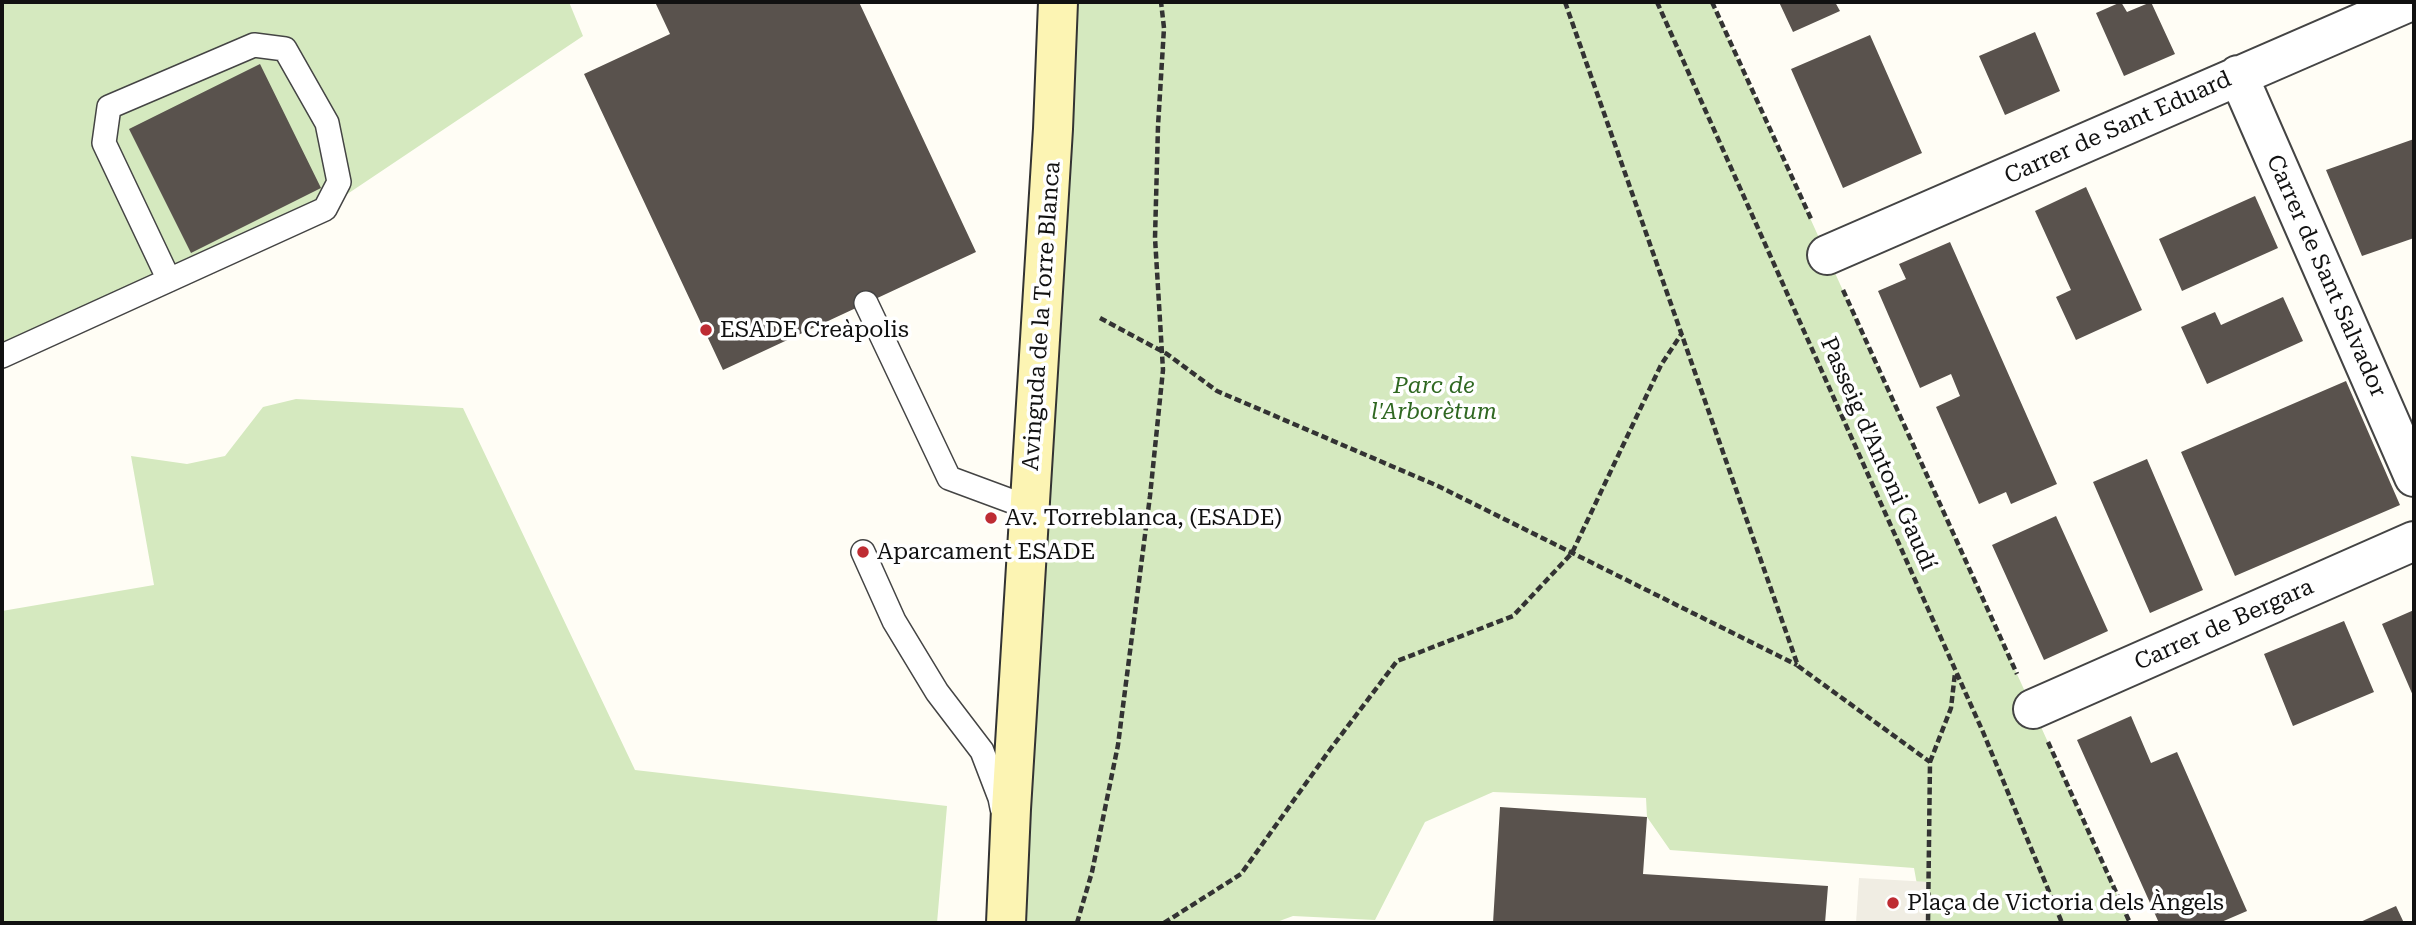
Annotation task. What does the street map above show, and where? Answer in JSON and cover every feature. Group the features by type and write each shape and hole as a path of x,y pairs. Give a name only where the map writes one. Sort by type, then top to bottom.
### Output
{"main road":[{"name":"Avinguda de la Torre Blanca","path":"1006,923 1053,129 1058,2"}],"street":[{"name":"Carrer de Sant Eduard","path":"1827,255 2409,2"},
{"name":"Carrer de Sant Salvador","path":"2238,75 2414,477"},
{"name":"Carrer de Bergara","path":"2033,709 2414,541"}],"lane":[{"path":"2,356 169,280 325,209 339,182 327,123 285,49 254,45 109,107 104,143 169,280"},
{"path":"866,303 949,478 1030,508"},
{"path":"863,552 894,621 937,692 982,751 1000,798 1009,860"}],"path":[{"path":"1077,923 1092,872 1118,745 1150,496 1163,370 1156,238 1158,126 1164,28 1161,2"},
{"path":"1566,2 1798,666"},
{"name":"Passeig d'Antoni Gaudí","path":"1657,2 1955,670 2062,923"},
{"path":"1712,2 2130,923"},
{"path":"1100,318 1162,351 1217,391 1438,486 1798,666 1930,762"},
{"path":"1164,923 1241,874 1397,661 1513,616 1572,553 1661,365 1682,333"},
{"path":"1928,923 1930,762 1951,708 1955,670"}],"green space":[{"path":"2,2 569,2 583,36 325,209 2,356"},
{"name":"Parc de l'Arborètum","path":"1058,2 1712,2 2130,923 1924,923 1914,868 1670,850 1647,817 1646,798 1493,792 1425,822 1375,920 1293,916 1274,923 1006,923"},
{"path":"296,399 463,408 635,770 947,806 937,923 2,923 2,611 154,585 131,456 187,464 225,456 263,407"}],"shaded area":[{"name":"Plaça de Victoria dels Àngels","path":"1859,878 1930,882 1928,923 1856,923"}],"building":[{"path":"655,2 859,2 976,252 723,370 584,74 670,34"},
{"path":"1779,2 1835,2 1840,11 1793,32"},
{"path":"2121,2 2127,12 2151,2 2175,54 2124,76 2096,13"},
{"path":"2035,32 2060,91 2005,115 1979,56"},
{"path":"1870,35 1922,153 1843,188 1791,69"},
{"path":"260,64 321,188 191,253 129,129"},
{"path":"2414,139 2414,238 2362,256 2326,170"},
{"path":"2086,187 2142,310 2076,340 2056,297 2071,290 2035,211"},
{"path":"2255,196 2278,248 2182,291 2159,239"},
{"path":"1950,242 2057,484 2011,504 2006,492 1979,504 1936,407 1960,396 1951,374 1920,388 1878,291 1906,279 1899,264"},
{"path":"2283,297 2303,341 2207,384 2181,327 2215,312 2221,325"},
{"path":"2346,381 2400,505 2235,576 2181,452"},
{"path":"2147,459 2203,590 2150,613 2093,482"},
{"path":"2056,516 2108,631 2044,660 1992,545"},
{"path":"2414,610 2414,698 2382,624"},
{"path":"2344,621 2374,692 2293,726 2264,654"},
{"path":"2131,716 2151,763 2177,752 2247,911 2219,923 2159,923 2077,740"},
{"path":"1500,807 1647,817 1643,874 1828,886 1825,923 1493,923"},
{"path":"2396,906 2404,923 2358,923"}],"place":[{"name":"ESADE Creàpolis","path":"706,330"},
{"name":"Av. Torreblanca, (ESADE)","path":"991,518"},
{"name":"Aparcament ESADE","path":"863,552"},
{"name":"Plaça de Victoria dels Àngels","path":"1893,903"}]}
